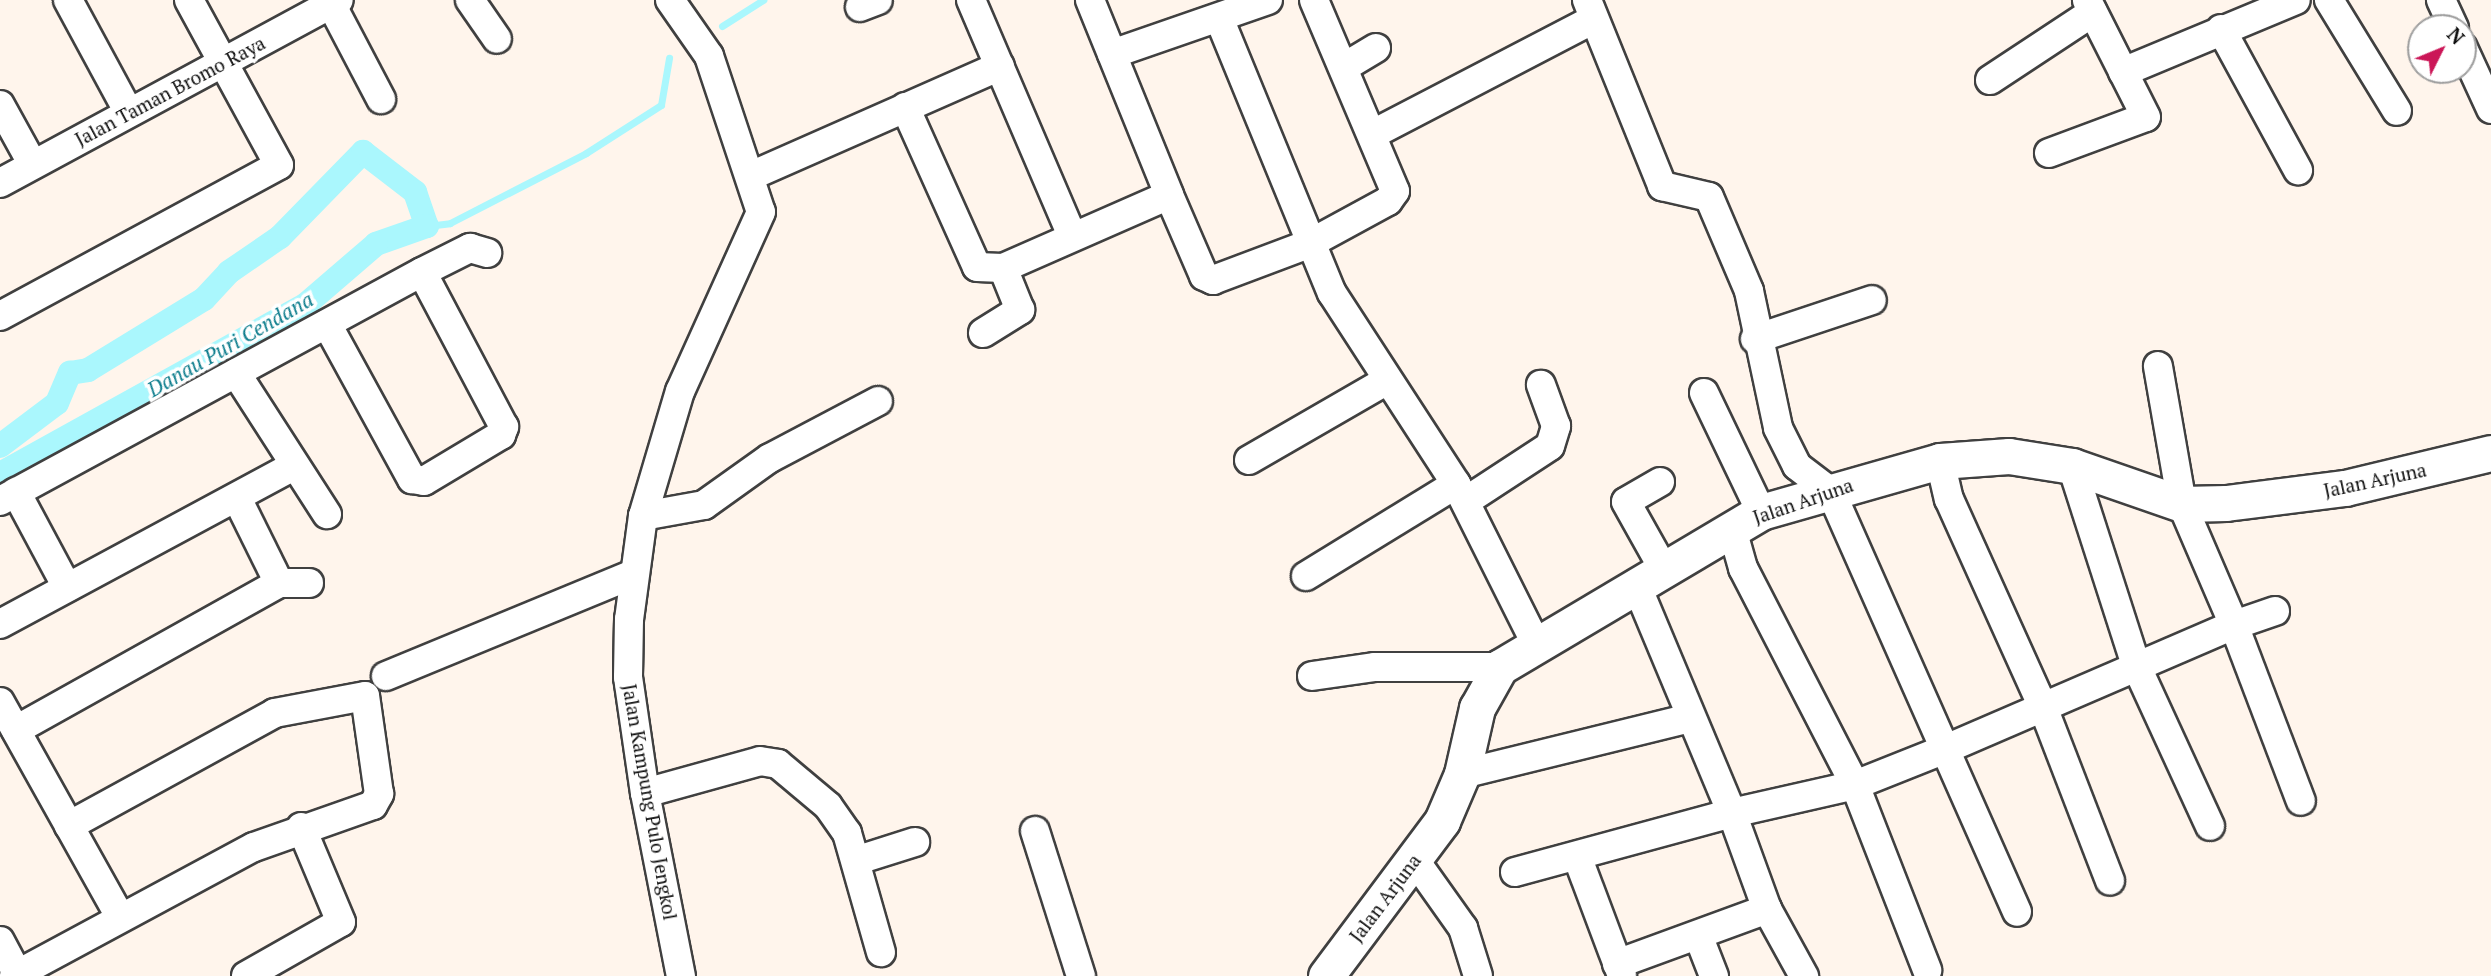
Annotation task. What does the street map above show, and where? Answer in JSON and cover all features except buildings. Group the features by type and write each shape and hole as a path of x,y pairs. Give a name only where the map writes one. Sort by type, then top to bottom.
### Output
{"street":[{"path":"68,0 129,113"},
{"path":"0,316 279,164 189,0"},
{"path":"470,0 497,38"},
{"name":"Jalan Kampung Pulo Jengkol","path":"670,0 709,56 761,212 680,391 643,516 634,574 628,677 645,793 681,976"},
{"path":"971,0 1072,236"},
{"path":"1090,0 1169,195 1210,280 1309,244 1394,195 1375,134 1314,0"},
{"path":"1112,54 1268,0"},
{"path":"2123,72 2296,0"},
{"path":"2329,0 2397,111"},
{"path":"333,2 381,99"},
{"name":"Jalan Taman Bromo Raya","path":"0,183 333,2"},
{"path":"1990,80 2090,6 2145,118 2049,153"},
{"path":"1375,134 1590,10 1662,186 1709,197 1749,290 1755,339 1782,437 1797,466 1831,492 1948,748 2017,912"},
{"path":"1219,18 1309,244 1386,381 1461,492 1536,644"},
{"path":"2221,29 2298,170"},
{"path":"1346,66 1376,48"},
{"path":"762,170 1000,66"},
{"path":"2477,78 2491,109"},
{"path":"0,105 33,165"},
{"path":"905,107 972,262 988,271 1003,268 1169,195"},
{"path":"67,587 8,497 422,272 470,248 487,253"},
{"path":"983,333 1020,310 1003,268"},
{"path":"327,324 410,476 424,481 501,435 504,427 422,272"},
{"path":"1755,339 1872,300"},
{"path":"2158,366 2182,504 2234,625 2301,801"},
{"path":"236,373 291,467 327,514"},
{"path":"1249,460 1386,381"},
{"path":"1306,576 1550,446 1556,426 1541,384"},
{"path":"1704,393 1747,520 1743,568 1856,785 1927,970"},
{"path":"643,516 704,505 770,458 878,401"},
{"name":"Jalan Arjuna","path":"1326,976 1442,821 1462,774 1477,708 1500,667 1747,520 1831,492 1940,461 2008,456 2072,466 2182,504 2345,488 2491,453"},
{"path":"1940,461 1949,499 2043,707 2110,881"},
{"path":"2072,466 2136,666 2210,826"},
{"path":"0,624 291,467"},
{"path":"1660,482 1626,502 1690,718 1732,813 1767,909 1804,976"},
{"path":"237,498 279,583"},
{"path":"386,676 634,574"},
{"path":"16,730 279,583 309,583"},
{"path":"1515,872 1732,813 1856,785 2234,625 2275,611"},
{"path":"1312,676 1375,667 1500,667"},
{"path":"0,942 17,975 119,915 301,827 373,805 379,794 382,759 362,693 275,713 69,826"},
{"path":"0,702 119,915"},
{"path":"1462,774 1690,718"},
{"path":"645,793 769,760 828,806 858,860 881,952"},
{"path":"247,976 341,922 301,827"},
{"path":"1035,831 1081,976"},
{"path":"858,860 915,842"},
{"path":"1577,856 1620,970 1698,934 1767,909"},
{"path":"1414,859 1463,928 1478,976"},
{"path":"1698,934 1714,976"}],"waterway":[{"path":"722,26 763,0"},
{"path":"389,172 415,192 427,226 450,223 586,153 661,105 669,58"},
{"name":"Danau Puri Cendana","path":"0,446 57,403 70,373 88,370 204,299 229,272 280,237 363,152 415,192 427,226 376,244 305,305 0,474"}]}
